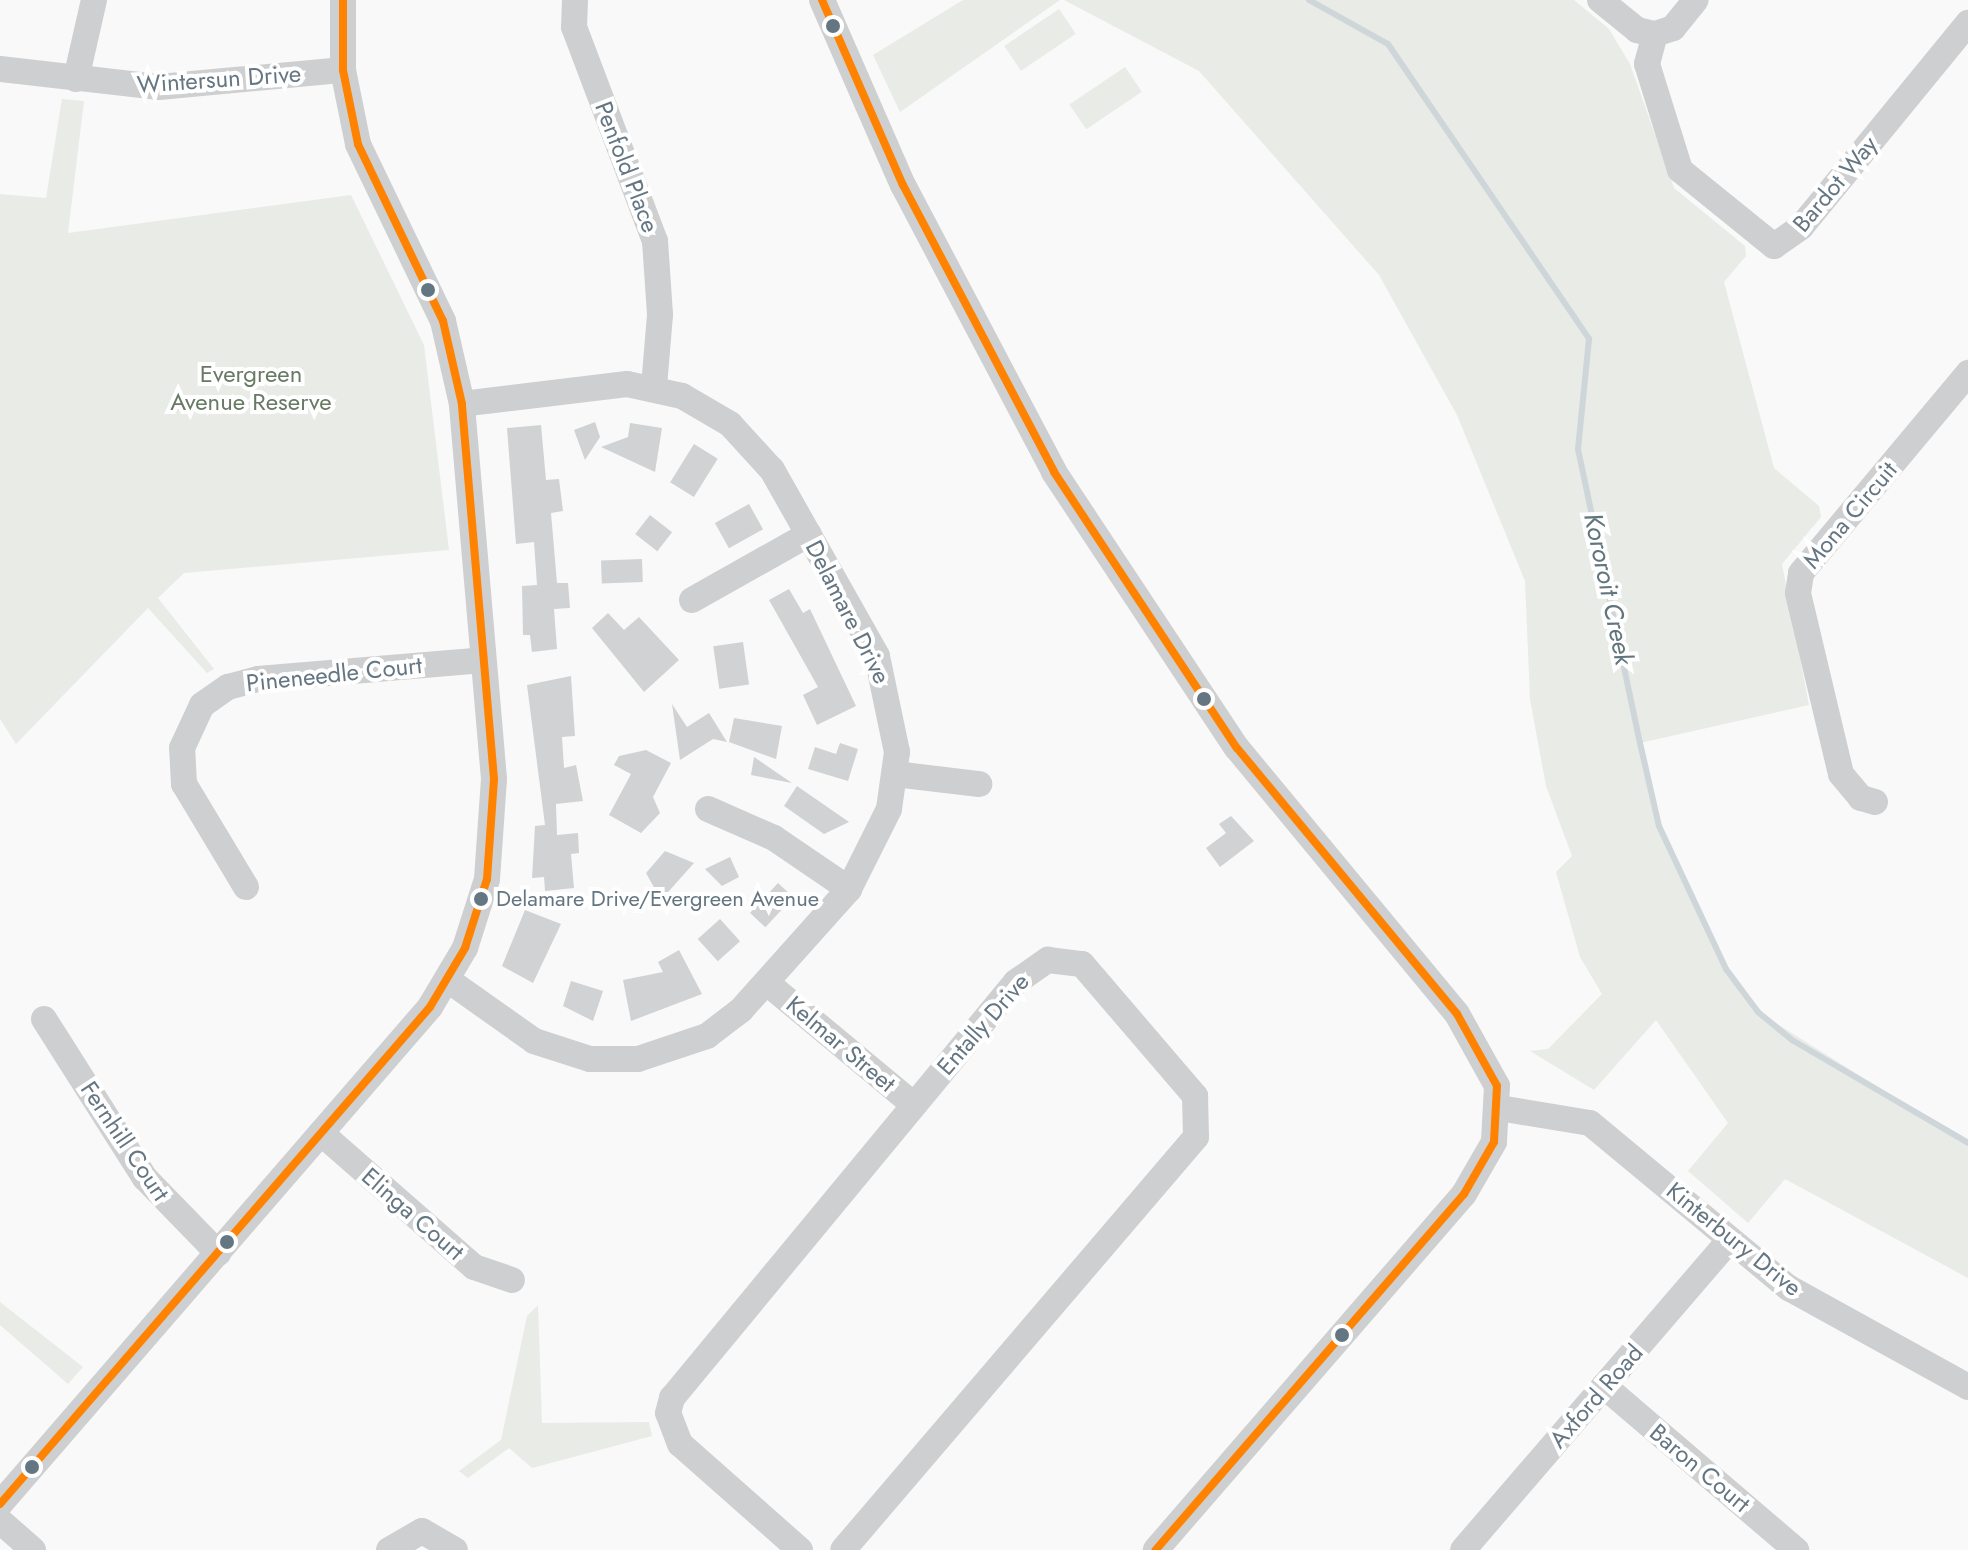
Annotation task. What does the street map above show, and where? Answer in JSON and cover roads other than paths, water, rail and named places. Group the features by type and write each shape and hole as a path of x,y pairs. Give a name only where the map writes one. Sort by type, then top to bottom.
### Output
{"street":[{"path":"83,80 94,0"},
{"path":"0,1504 321,1133 448,980 478,913 494,840 462,404 433,297 358,144 343,70 343,0"},
{"name":"Penfold Place","path":"575,0 574,27 655,241 660,315 654,387"},
{"path":"822,0 909,198 1054,472 1247,760 1475,1038 1492,1069 1499,1108 1491,1150 1464,1194 1156,1550"},
{"path":"1600,0 1637,30 1655,34 1673,28 1696,0"},
{"name":"Bardot Way","path":"1655,34 1647,64 1680,170 1774,246 1801,227 1968,23"},
{"name":"Wintersun Drive","path":"0,69 159,87 343,70"},
{"name":"Mona Circuit","path":"1875,802 1861,798 1841,774 1798,593 1801,573 1968,373"},
{"name":"Delamare Drive","path":"448,980 534,1041 614,1060 661,1054 707,1036 767,983 849,889 879,837 895,774 896,725 877,656 809,534 752,444 706,407 654,387 604,385 462,404"},
{"path":"692,600 809,534"},
{"name":"Pineneedle Court","path":"246,887 184,784 182,748 202,705 249,680 483,660"},
{"path":"895,774 979,784"},
{"path":"708,809 774,838 849,889"},
{"name":"Entally Drive","path":"800,1550 680,1444 669,1404 1016,982 1058,958 1096,974 1187,1084 1201,1119 1184,1157 843,1550"},
{"name":"Kelmar Street","path":"767,983 914,1105"},
{"name":"Fernhill Court","path":"44,1019 145,1178 218,1253"},
{"name":"Kinterbury Drive","path":"1499,1108 1552,1111 1590,1123 1789,1288 1968,1387"},
{"name":"Elinga Court","path":"321,1133 474,1267 512,1280"},
{"name":"Axford Road","path":"1463,1550 1729,1241"},
{"name":"Baron Court","path":"1604,1386 1796,1550"},
{"path":"0,1521 33,1550"},
{"path":"389,1550 422,1531 455,1550"}],"waterway":[{"name":"Kororoit Creek","path":"1309,0 1388,44 1589,339 1578,449 1640,743 1659,826 1726,969 1758,1012 1792,1040 1968,1143"}],"place":[{"name":"Delamare Drive/Evergreen Avenue","path":"481,899"}],"park label":[{"name":"Evergreen Avenue Reserve","path":"251,388"}]}
